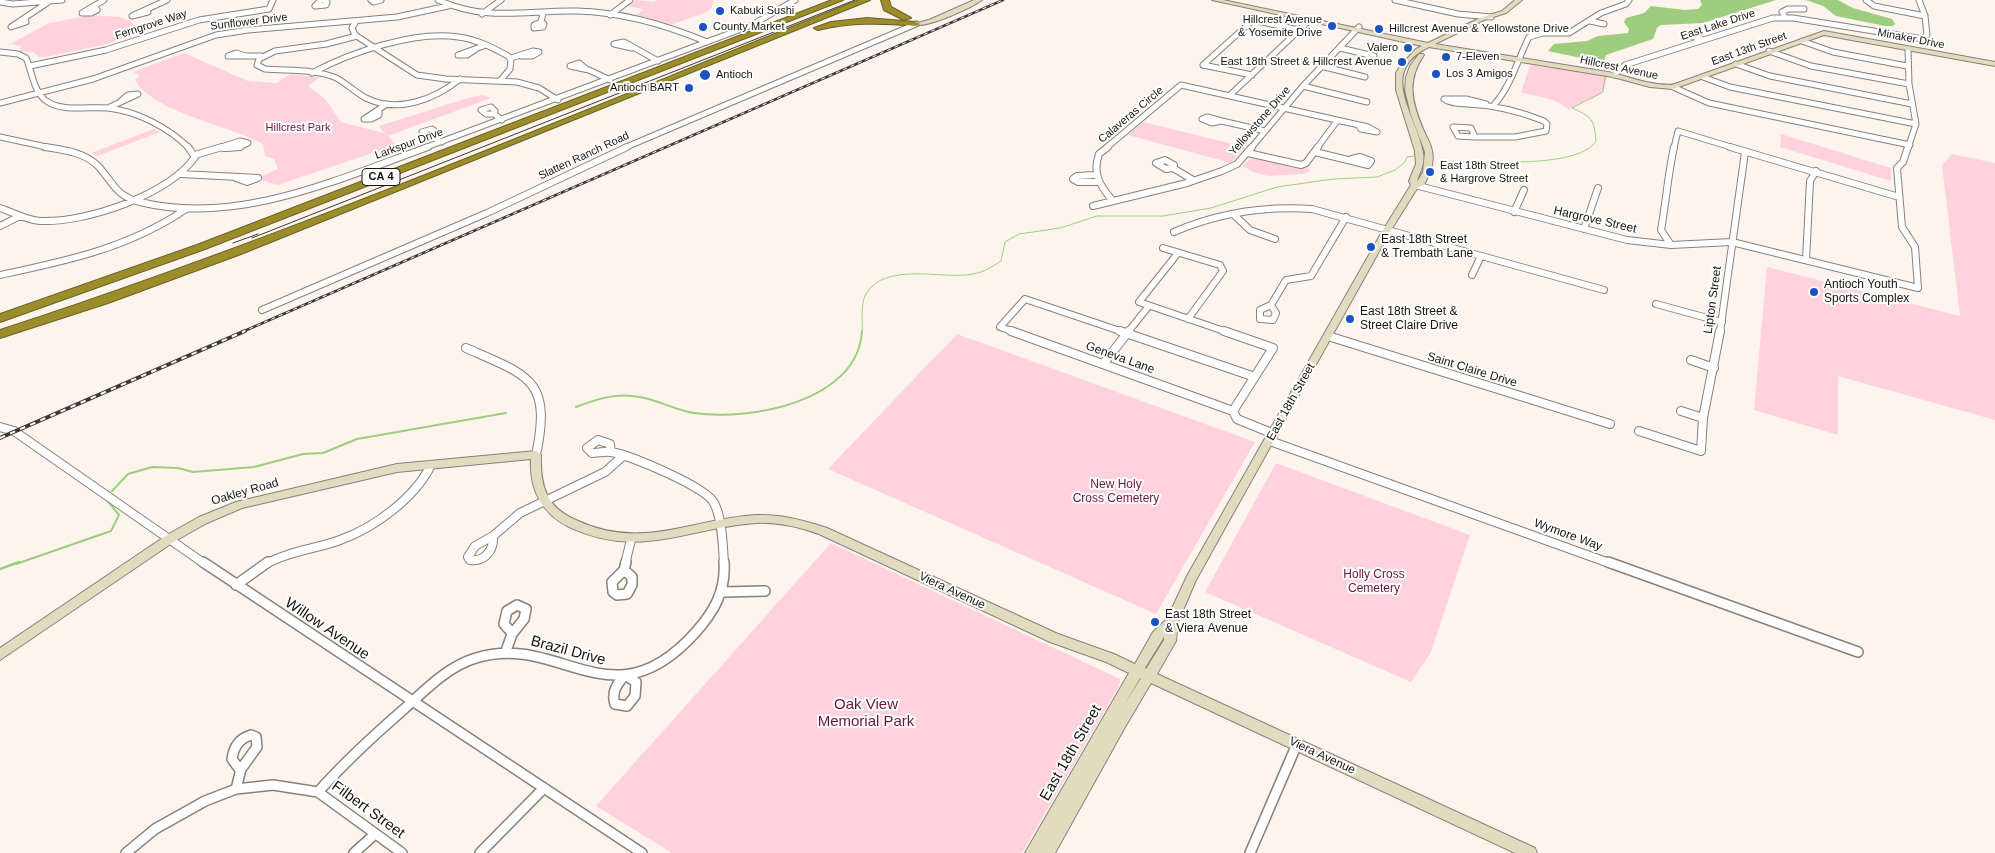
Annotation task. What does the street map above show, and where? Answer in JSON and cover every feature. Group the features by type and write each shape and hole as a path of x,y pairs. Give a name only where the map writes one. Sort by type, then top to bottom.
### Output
{"highway":[{"path":"760,30 783,17 822,0"},
{"name":"CA 4","path":"0,318 201,247 839,0"},
{"name":"CA 4","path":"0,334 104,300 237,252 706,66 866,0"},
{"path":"885,0 887,8 916,24"},
{"path":"706,66 834,23 877,19 916,24"}],"street":[{"path":"0,2 12,4 62,0"},
{"path":"95,7 104,0"},
{"path":"147,10 167,0"},
{"name":"Ferngrove Way","path":"30,66 106,50 166,29 206,18 268,9 273,0"},
{"path":"371,0 373,2 381,0"},
{"path":"438,0 448,6 482,14 574,11 644,20 707,42"},
{"path":"482,14 501,0"},
{"path":"610,15 630,0"},
{"name":"Larkspur Drive","path":"0,136 81,154 98,166 113,188 132,199 150,205 186,209 238,206 287,197 558,100 776,13 795,0"},
{"name":"Slatten Ranch Road","path":"262,310 487,213 616,151 916,24 968,0"},
{"name":"Slatten Ranch Road","path":"916,24 930,22 979,0"},
{"name":"Hillcrest Avenue","path":"1215,0 1358,28"},
{"name":"Hillcrest Avenue","path":"1230,0 1433,44 1614,75 1647,86 1673,87 1709,103 1910,145"},
{"path":"1395,0 1458,14 1491,18"},
{"name":"East 18th Street","path":"1032,853 1143,673 1170,641 1172,622 1192,579 1387,230 1415,185 1413,181 1420,164 1419,150 1398,83 1399,73 1407,59 1482,19 1491,18 1513,6 1518,0"},
{"path":"1494,105 1504,93 1517,69 1518,59 1529,37 1536,34 1569,33 1601,13 1626,4 1629,0"},
{"path":"1866,0 1874,6 1925,16"},
{"path":"1919,0 1925,16"},
{"path":"26,19 50,1"},
{"name":"Sunflower Drive","path":"0,103 93,79 218,34 404,16 448,6"},
{"path":"1785,17 1782,12 1788,9 1804,9"},
{"path":"541,22 544,13"},
{"name":"East Lake Drive","path":"1614,75 1625,65 1773,18 1785,17 1923,39 1927,35 1925,16"},
{"path":"1252,75 1203,64 1253,20 1299,30"},
{"path":"1230,95 1310,20"},
{"path":"356,21 352,30 357,36 414,74 435,78 500,81 534,86 558,100"},
{"path":"1590,21 1604,24"},
{"path":"1824,33 1825,26"},
{"name":"Yellowstone Drive","path":"1093,206 1193,180 1226,170 1237,164 1303,86 1358,28"},
{"name":"East 13th Street","path":"1673,87 1769,51 1824,33"},
{"name":"Minaker Drive","path":"1824,33 1995,64"},
{"path":"312,73 330,64 377,48 409,38 432,35 468,39 486,45 510,58 520,56"},
{"path":"1688,35 1702,40"},
{"path":"246,56 261,56 281,49 330,43 357,36"},
{"path":"1802,41 1834,52 1907,66"},
{"path":"476,49 486,45"},
{"path":"632,48 658,61"},
{"path":"1340,48 1374,56"},
{"path":"1670,245 1661,230 1667,198 1667,178 1678,132 1816,171 1899,197 1897,168 1903,162 1916,124 1907,66 1908,49"},
{"path":"1769,51 1811,66 1909,84"},
{"path":"0,52 20,55 26,58 39,93 47,101 56,105 110,108 126,112 168,132 192,150 195,155"},
{"path":"261,56 256,63 262,69 312,73 334,77 366,99 387,104 414,102 431,97 448,89 460,79"},
{"path":"500,81 510,69 510,58"},
{"path":"1736,64 1770,76 1912,104"},
{"path":"1321,66 1365,77"},
{"path":"586,69 610,80"},
{"path":"1703,76 1730,87 1916,124"},
{"name":"Calaveras Circle","path":"1112,201 1095,179 1095,164 1099,154 1181,85 1359,126"},
{"path":"1303,86 1367,102"},
{"path":"1475,138 1527,138 1546,131 1547,124 1544,121 1517,110 1486,104 1449,103 1444,99 1466,99 1486,104"},
{"path":"110,108 120,102"},
{"path":"379,110 387,104"},
{"path":"494,114 502,120"},
{"path":"1248,153 1296,165 1306,163 1337,121"},
{"path":"1222,122 1265,131"},
{"path":"434,136 442,142"},
{"path":"195,155 224,148"},
{"path":"1315,152 1352,159"},
{"name":"Lipton Street","path":"1639,431 1701,451 1703,418 1722,322 1745,152"},
{"path":"0,208 40,221 72,220 99,213 132,199 181,174 192,163 195,155"},
{"path":"1173,168 1193,180"},
{"path":"1806,260 1810,181 1816,171"},
{"path":"181,174 236,178"},
{"name":"Hargrove Street","path":"1415,185 1627,240 1670,245 1717,241 1732,242 1918,288 1915,247 1902,227 1899,197"},
{"path":"1584,230 1598,188"},
{"path":"1514,212 1524,190"},
{"path":"1174,232 1188,225 1267,207 1312,209 1604,290"},
{"path":"0,275 65,261 134,240 156,230 186,209"},
{"path":"1233,214 1250,230 1275,239"},
{"path":"0,226 20,216"},
{"path":"1271,305 1286,280 1311,276 1346,218"},
{"path":"1163,248 1220,265 1223,270 1188,319"},
{"path":"1178,253 1139,302 1148,307 1273,348 1233,411"},
{"path":"1472,275 1481,256"},
{"name":"Geneva Lane","path":"1127,334 1025,299 1000,327 1233,411 1237,419 1272,438"},
{"path":"1656,304 1722,322"},
{"path":"1103,364 1148,307"},
{"path":"1127,334 1255,377"},
{"name":"Saint Claire Drive","path":"1328,336 1610,424"},
{"name":"Viera Avenue","path":"466,348 516,371 528,379 537,391 544,406 536,455 535,480 544,501 556,515 580,529 603,536 631,540 659,538 749,520 778,519 816,528 1054,638 1110,658 1143,673 1523,851"},
{"path":"1691,360 1714,368"},
{"path":"1681,411 1703,418"},
{"name":"Willow Avenue","path":"0,427 14,431 171,538 236,585 642,853"},
{"name":"Wymore Way","path":"1272,438 1858,652"},
{"name":"Brazil Drive","path":"318,792 343,764 412,702 449,672 476,658 506,651 529,654 547,662 604,677 625,675 648,669 673,654 699,627 711,612 722,592 724,574 720,526 715,504 708,495 636,461 611,452"},
{"name":"Oakley Road","path":"0,655 171,538 203,520 240,505 397,468 536,455"},
{"path":"493,536 520,513 605,472 622,456"},
{"path":"236,585 270,561 287,554 344,539 369,525 420,485 431,465"},
{"path":"624,570 631,540"},
{"path":"722,592 765,591"},
{"path":"506,651 512,633"},
{"name":"East 18th Street","path":"1047,853 1143,673"},
{"path":"1250,853 1297,744"},
{"path":"236,789 240,770"},
{"name":"Filbert Street","path":"126,853 155,829 181,813 236,789 273,784 318,792 402,853"},
{"path":"480,853 544,788"},
{"path":"354,853 375,834"}],"green space":[{"path":"636,0 654,2 657,0 713,0 712,7 707,12 671,25 636,15 644,9 627,6"},
{"path":"92,15 120,17 131,21 133,25 144,28 108,44 46,57 39,57 33,52 20,51 21,46 10,44 49,23"},
{"name":"Hillcrest Park","path":"184,53 248,81 277,83 290,74 319,77 308,86 326,100 341,122 384,133 379,126 468,98 483,95 491,98 388,136 396,145 278,185 260,180 262,176 278,169 274,159 265,156 263,144 175,110 158,101 135,80 140,76 133,72"},
{"path":"1530,65 1607,76 1603,91 1599,96 1575,105 1569,110 1553,100 1521,93"},
{"path":"1143,122 1245,147 1231,163 1128,135"},
{"path":"154,129 160,132 97,156 91,153"},
{"path":"1781,134 1891,168 1891,181 1780,147"},
{"name":"Antioch Youth Sports Complex","path":"1952,154 1995,163 1995,420 1838,376 1838,435 1754,410 1767,267 1960,316 1942,165"},
{"path":"1255,158 1294,168 1307,167 1310,171 1302,174 1268,176 1253,172 1243,166 1250,159"},
{"name":"New Holy Cross Cemetery","path":"957,334 1255,442 1156,614 828,469"},
{"name":"Holly Cross Cemetery","path":"1276,463 1470,535 1431,652 1411,682 1205,592"},
{"name":"Oak View Memorial Park","path":"831,543 1120,679 1119,686 1022,853 672,853 596,806"}],"shaded area":[{"path":"1700,0 1776,0 1703,23 1661,25 1657,28 1653,39 1606,55 1602,69 1595,68 1581,58 1548,51 1554,44 1587,41 1598,36 1628,33 1629,29 1624,22 1626,18 1644,13 1651,6 1685,10 1698,9 1702,5"},
{"path":"1806,0 1838,0 1853,8 1892,19 1895,24 1893,26 1885,26 1836,16 1823,6"}],"waterway":[{"path":"1441,161 1524,162 1569,156 1586,150 1596,141 1593,123 1584,114 1572,108 1603,92 1605,76"},
{"path":"862,331 864,298 875,284 887,278 900,275 961,275 981,272 1001,261 1005,242 1019,234 1060,228 1097,216 1163,216 1211,208 1277,187 1333,179 1377,177 1395,170 1405,162 1407,157 1414,156"},
{"path":"576,407 603,398 625,396 640,397 694,413 717,415 743,414 798,402 822,390 842,375 856,355 862,331"},
{"path":"112,491 128,474 152,467 178,468 193,472 254,467 303,454 323,453 357,439 506,413"},
{"path":"16,564 111,531 119,515 106,499"},
{"path":"0,569 19,562"}],"tram line":[{"path":"252,238 855,0"},
{"path":"233,243 258,234"}],"railway":[{"path":"242,332 1003,0"},
{"path":"0,438 245,331"}],"place":[{"name":"Kabuki Sushi","path":"720,11"},
{"name":"Hillcrest Avenue & Yosemite Drive","path":"1332,26"},
{"name":"County Market","path":"703,27"},
{"name":"Hillcrest Avenue & Yellowstone Drive","path":"1379,29"},
{"name":"Valero","path":"1408,48"},
{"name":"7-Eleven","path":"1446,57"},
{"name":"East 18th Street & Hillcrest Avenue","path":"1402,62"},
{"name":"Los 3 Amigos","path":"1436,74"},
{"name":"Antioch","path":"705,75"},
{"name":"Antioch BART","path":"689,88"},
{"name":"East 18th Street & Hargrove Street","path":"1430,172"},
{"name":"East 18th Street & Trembath Lane","path":"1371,247"},
{"name":"Antioch Youth Sports Complex","path":"1814,292"},
{"name":"East 18th Street & Street Claire Drive","path":"1350,319"},
{"name":"East 18th Street & Viera Avenue","path":"1155,622"}]}
